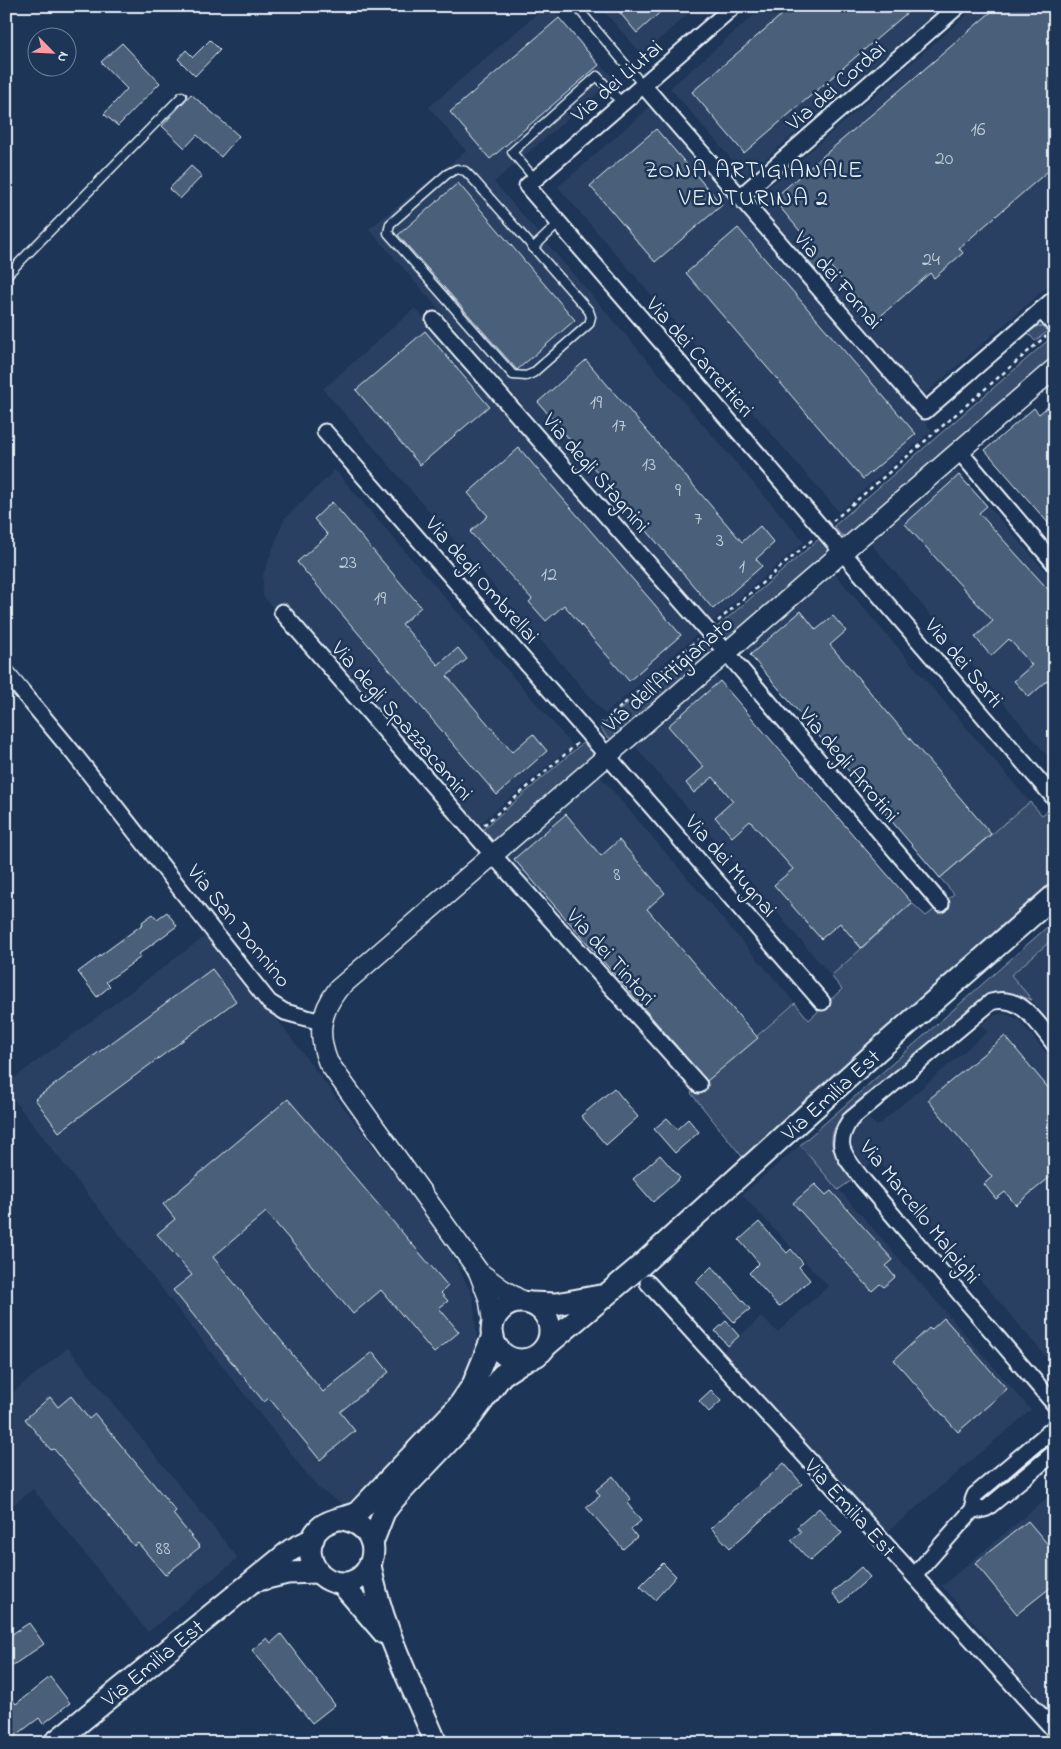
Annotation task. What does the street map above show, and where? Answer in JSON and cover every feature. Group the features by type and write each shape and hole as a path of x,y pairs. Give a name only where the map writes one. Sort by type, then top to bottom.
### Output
{"main road":[{"name":"Via Emilia Est","path":"395,1647 377,1597 370,1565 372,1543 384,1512 467,1422 502,1375 525,1360 538,1355 605,1294 638,1268 876,1052 1055,895"},
{"name":"Via Emilia Est","path":"54,1743 250,1582 291,1550 312,1539 322,1526 328,1522 344,1519 357,1513 458,1407 473,1385 500,1310 507,1305 526,1302 565,1303 605,1294"},
{"path":"526,1302 538,1306 549,1320 550,1337 547,1345"},
{"path":"493,1330 497,1347 506,1356 525,1360"},
{"path":"344,1519 362,1526 372,1543"},
{"path":"312,1539 310,1556 318,1572"},
{"path":"370,1565 355,1580 341,1583 395,1647 436,1743"},
{"name":"Via Emilia Est","path":"250,1582 287,1573 318,1572 332,1581 341,1583"}],"street":[{"name":"Via dei Liutai","path":"531,182 734,6"},
{"name":"Via dei Cordai","path":"740,197 958,6"},
{"name":"Via dei Fornai","path":"643,85 925,411 1041,310"},
{"name":"Via dei Carrettieri","path":"531,182 558,224 844,552"},
{"path":"1051,331 1041,310 1055,298"},
{"name":"Via degli Stagnini","path":"434,320 727,653"},
{"name":"Via dell'Artigianato","path":"321,1022 330,1000 338,988 1055,368"},
{"name":"Via degli Ombrellai","path":"325,432 609,755"},
{"path":"959,451 1055,564"},
{"name":"Via dei Sarti","path":"844,552 1055,799"},
{"name":"Via degli Spazzacamini","path":"282,612 493,855"},
{"name":"Via degli Arrotini","path":"727,653 941,904"},
{"name":"Via San Donnino","path":"6,672 74,754 269,1002 285,1012 321,1022"},
{"name":"Via dei Mugnai","path":"609,755 822,1002"},
{"name":"Via dei Tintori","path":"493,855 699,1086"},
{"name":"Via Marcello Malpighi","path":"1055,1045 1027,1012 1017,1004 1002,999 991,1002 973,1014 850,1120 841,1137 840,1144 844,1154 862,1179 1055,1405"},
{"path":"321,1022 322,1047 328,1062 479,1272 489,1299 493,1330"},
{"path":"479,1272 502,1289 526,1302"},
{"name":"Via Emilia Est","path":"648,1283 1055,1731"},
{"path":"1055,1428 975,1495 972,1500 975,1507 980,1510 987,1508 1055,1452"},
{"path":"914,1576 975,1507"}],"lane":[{"path":"576,6 643,85"},
{"path":"531,182 512,152 597,76 622,103"},
{"path":"6,276 182,96"},
{"path":"457,169 465,171 473,179 533,248 584,303 591,317 589,324 533,373 519,376 513,375 391,239 388,228 447,174 457,169"},
{"path":"533,248 558,224"}],"path":[{"path":"474,834 1051,331"}],"shaded area":[{"path":"546,6 550,6 614,79 494,182 804,542 712,622 369,229 466,151 429,107"},
{"path":"599,6 697,6 642,54"},
{"path":"765,6 942,6 746,176 670,88"},
{"path":"977,6 1055,6 1055,280 924,395 755,199"},
{"path":"651,106 932,430 839,512 558,187"},
{"path":"415,308 699,633 605,714 323,389"},
{"path":"1038,326 1046,327 1048,331 1035,341 1028,333"},
{"path":"1052,337 1055,340 1055,356 846,536 841,535 834,526"},
{"path":"954,467 1055,582 1055,765 869,541"},
{"path":"335,470 572,745 469,833 263,596 263,575 284,519"},
{"path":"819,539 829,551 728,638 722,635 716,628"},
{"path":"833,572 1030,802 940,878 745,648"},
{"path":"704,639 712,648 711,653 612,739 606,736 600,727"},
{"path":"715,675 912,903 831,976 634,745"},
{"path":"585,741 596,753 491,844 481,831"},
{"path":"599,775 795,1003 691,1093 624,1012 496,864"},
{"path":"1030,802 1042,815 1055,805 1055,889 744,1159 691,1093 795,1003 809,1020 842,989 831,976 912,903 926,916 954,894 940,878"},
{"path":"1055,920 1055,937 1011,975 1032,1000 1008,994 984,997 846,1111 834,1130 832,1147 852,1180 838,1190 800,1145"},
{"path":"211,932 447,1244 473,1297 477,1341 474,1360 463,1385 409,1453 345,1506 318,1488 6,1090 6,1084"},
{"path":"1055,937 1055,1027 1010,975"},
{"path":"1003,1013 1018,1019 1055,1063 1055,1367 877,1159 866,1167 852,1148 854,1133 861,1124 869,1119 877,1126 987,1032 981,1025 993,1016"},
{"path":"800,1145 1031,1410 885,1534 720,1354 761,1317 778,1332 828,1286 742,1195"},
{"path":"68,1348 238,1558 148,1632 33,1489 6,1510 6,1398"},
{"path":"1055,1491 1055,1718 942,1586"}],"building":[{"path":"614,6 667,6 637,33"},
{"path":"792,6 915,6 744,153 692,92"},
{"path":"998,6 1055,6 1055,165 959,248 963,253 934,278 930,273 876,320 826,261 816,270 806,259 816,250 773,199"},
{"path":"559,18 599,65 490,159 450,112"},
{"path":"210,40 220,50 195,76 178,59 186,50 193,57"},
{"path":"122,43 160,83 118,126 104,114 127,89 101,62"},
{"path":"191,94 239,136 221,157 197,135 185,148 162,126"},
{"path":"656,129 722,205 655,262 590,186"},
{"path":"191,166 202,176 180,199 169,189"},
{"path":"458,183 575,320 517,370 398,235"},
{"path":"738,228 916,434 863,479 686,273"},
{"path":"425,331 489,406 420,465 356,390"},
{"path":"586,360 742,542 760,526 774,543 756,559 762,566 713,609 538,402"},
{"path":"1055,401 1055,531 985,450 1034,408 1039,414"},
{"path":"519,448 681,635 629,681 564,605 546,621 529,602 532,599 470,532 488,516 468,493"},
{"path":"959,475 987,506 979,513 1055,597 1055,690 1047,681 1029,697 1014,681 1032,665 1009,639 991,656 975,637 993,621 905,524"},
{"path":"332,502 421,607 402,624 438,665 458,648 467,659 447,676 512,752 533,734 547,751 497,795 297,562 328,535 314,519"},
{"path":"801,611 816,630 833,616 846,631 830,645 991,834 940,878 750,655"},
{"path":"720,681 912,903 861,948 840,923 821,939 774,885 793,869 750,821 732,837 715,817 733,801 713,777 694,793 686,783 704,767 668,726"},
{"path":"566,814 601,856 619,840 665,893 647,909 758,1038 707,1081 514,859"},
{"path":"167,912 177,926 139,954 141,957 106,982 110,986 97,997 78,972 143,924 142,922 153,914 157,919"},
{"path":"212,969 236,1001 59,1132 35,1099"},
{"path":"1005,1036 1055,1096 1055,1173 1016,1205 1005,1192 996,1199 984,1184 992,1177 928,1100"},
{"path":"614,1088 638,1117 606,1145 581,1116"},
{"path":"288,1099 448,1286 441,1293 448,1301 439,1308 459,1332 434,1353 381,1290 353,1314 266,1212 213,1257 323,1392 373,1352 389,1372 340,1412 355,1431 320,1460 269,1398 264,1402 173,1290 192,1275 157,1234 175,1219 163,1204"},
{"path":"667,1118 677,1129 688,1119 699,1132 675,1153 654,1129"},
{"path":"660,1155 680,1178 653,1202 633,1179"},
{"path":"815,1184 826,1195 831,1191 893,1260 886,1266 895,1277 884,1287 880,1284 872,1291 793,1203"},
{"path":"759,1222 787,1253 791,1249 803,1263 799,1267 810,1280 779,1307 749,1273 759,1263 739,1240"},
{"path":"712,1266 750,1309 734,1322 696,1282"},
{"path":"944,1318 1007,1389 958,1432 894,1360 929,1328 931,1330"},
{"path":"726,1321 739,1336 728,1346 715,1331"},
{"path":"711,1390 721,1401 709,1412 699,1401"},
{"path":"71,1396 89,1419 95,1414 176,1511 173,1514 200,1547 165,1575 138,1543 134,1546 54,1449 51,1450 25,1419 50,1397 58,1407"},
{"path":"784,1463 802,1484 730,1548 711,1528"},
{"path":"613,1476 631,1500 627,1503 641,1521 631,1529 637,1537 623,1549 586,1507 600,1496 596,1490"},
{"path":"819,1508 842,1533 810,1561 791,1540 801,1532 797,1527"},
{"path":"1028,1521 1055,1553 1055,1584 1017,1614 975,1563"},
{"path":"663,1563 676,1576 655,1600 640,1586"},
{"path":"861,1567 870,1577 841,1603 832,1593"},
{"path":"29,1623 44,1644 6,1670 6,1638"},
{"path":"281,1634 335,1705 312,1723 252,1650 267,1638 271,1643"},
{"path":"50,1677 70,1703 43,1724 39,1718 6,1743 6,1692 16,1704"}],"district":[{"name":"ZONA ARTIGIANALE VENTURINA 2","path":"754,183"}]}
